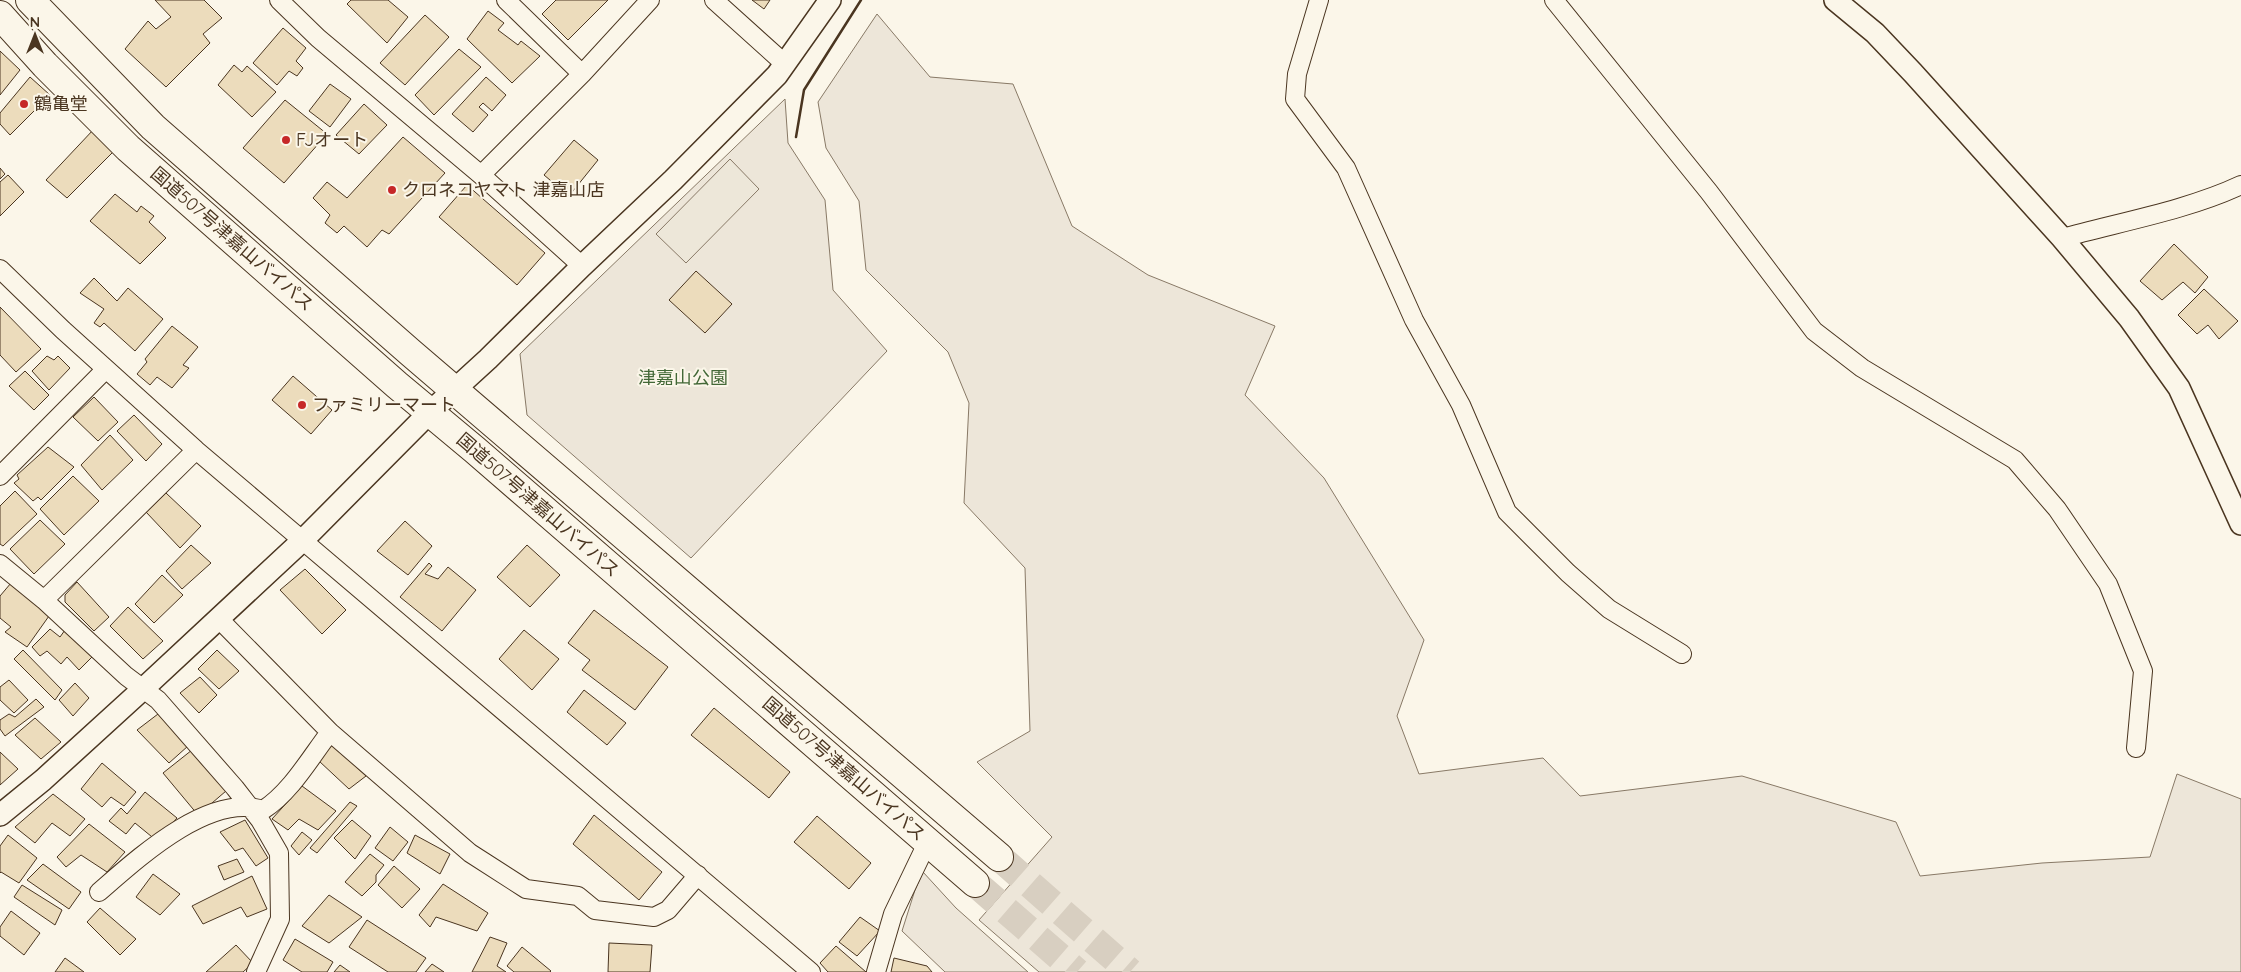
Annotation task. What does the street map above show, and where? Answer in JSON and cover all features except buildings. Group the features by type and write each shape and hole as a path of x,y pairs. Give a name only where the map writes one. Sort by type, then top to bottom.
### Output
{"highway":[{"name":"国道507号津嘉山バイパス","path":"30,0 153,128 724,624 999,857"},
{"name":"国道507号津嘉山バイパス","path":"0,15 45,65 128,148 975,883"}],"street":[{"path":"279,0 318,38 481,175 582,266"},
{"path":"506,0 582,74"},
{"path":"481,175 582,74 650,0"},
{"path":"714,0 785,64"},
{"path":"0,815 43,780 303,540 430,412 488,359 673,180 777,75 830,0"},
{"path":"1319,0 1297,74 1295,99 1346,168 1414,320 1460,406 1507,512 1568,573 1609,609 1682,654"},
{"path":"1554,0 1709,192 1814,331 1862,368 2015,460 2057,509 2108,584 2143,671 2136,748"},
{"path":"1835,0 1875,33 1914,73 2062,238 2129,318 2179,388 2241,524"},
{"path":"2062,238 2222,194 2241,185"},
{"path":"1,273 196,450 811,972"},
{"path":"0,476 106,369"},
{"path":"44,600 196,450"},
{"path":"0,564 44,600 126,676 158,700 250,806 279,853 280,871 280,919 256,972"},
{"path":"218,618 330,732 470,852 526,889 578,896 595,910 654,916 668,910 698,876"},
{"path":"99,892 143,854 191,822 224,810 250,806 263,810 270,806 330,732"},
{"path":"876,972 893,914 928,841"}],"green space":[{"path":"877,14 930,77 1013,84 1072,226 1148,275 1275,326 1245,395 1324,478 1424,640 1397,716 1419,774 1543,758 1580,796 1742,776 1896,822 1920,876 2042,863 2150,857 2177,774 2241,799 2241,972 1039,972 979,920 1052,837 977,762 1030,731 1025,568 964,503 969,403 948,352 866,270 859,201 826,148 818,102"},
{"name":"津嘉山公園","path":"785,99 788,143 825,200 833,290 887,351 691,558 527,415 520,354"},
{"path":"923,872 956,908 1028,972 945,972 902,931 915,890"}],"shaded area":[{"path":"730,159 759,189 686,263 656,234"}],"tunnel":[{"path":"999,857 1130,972"},
{"path":"975,883 1077,972"}],"wall":[{"path":"796,137 804,90 861,0"}],"place":[{"name":"鶴亀堂","path":"24,104"},
{"name":"FJオート","path":"286,140"},
{"name":"クロネコヤマト 津嘉山店","path":"392,190"},
{"name":"ファミリーマート","path":"302,405"}]}
